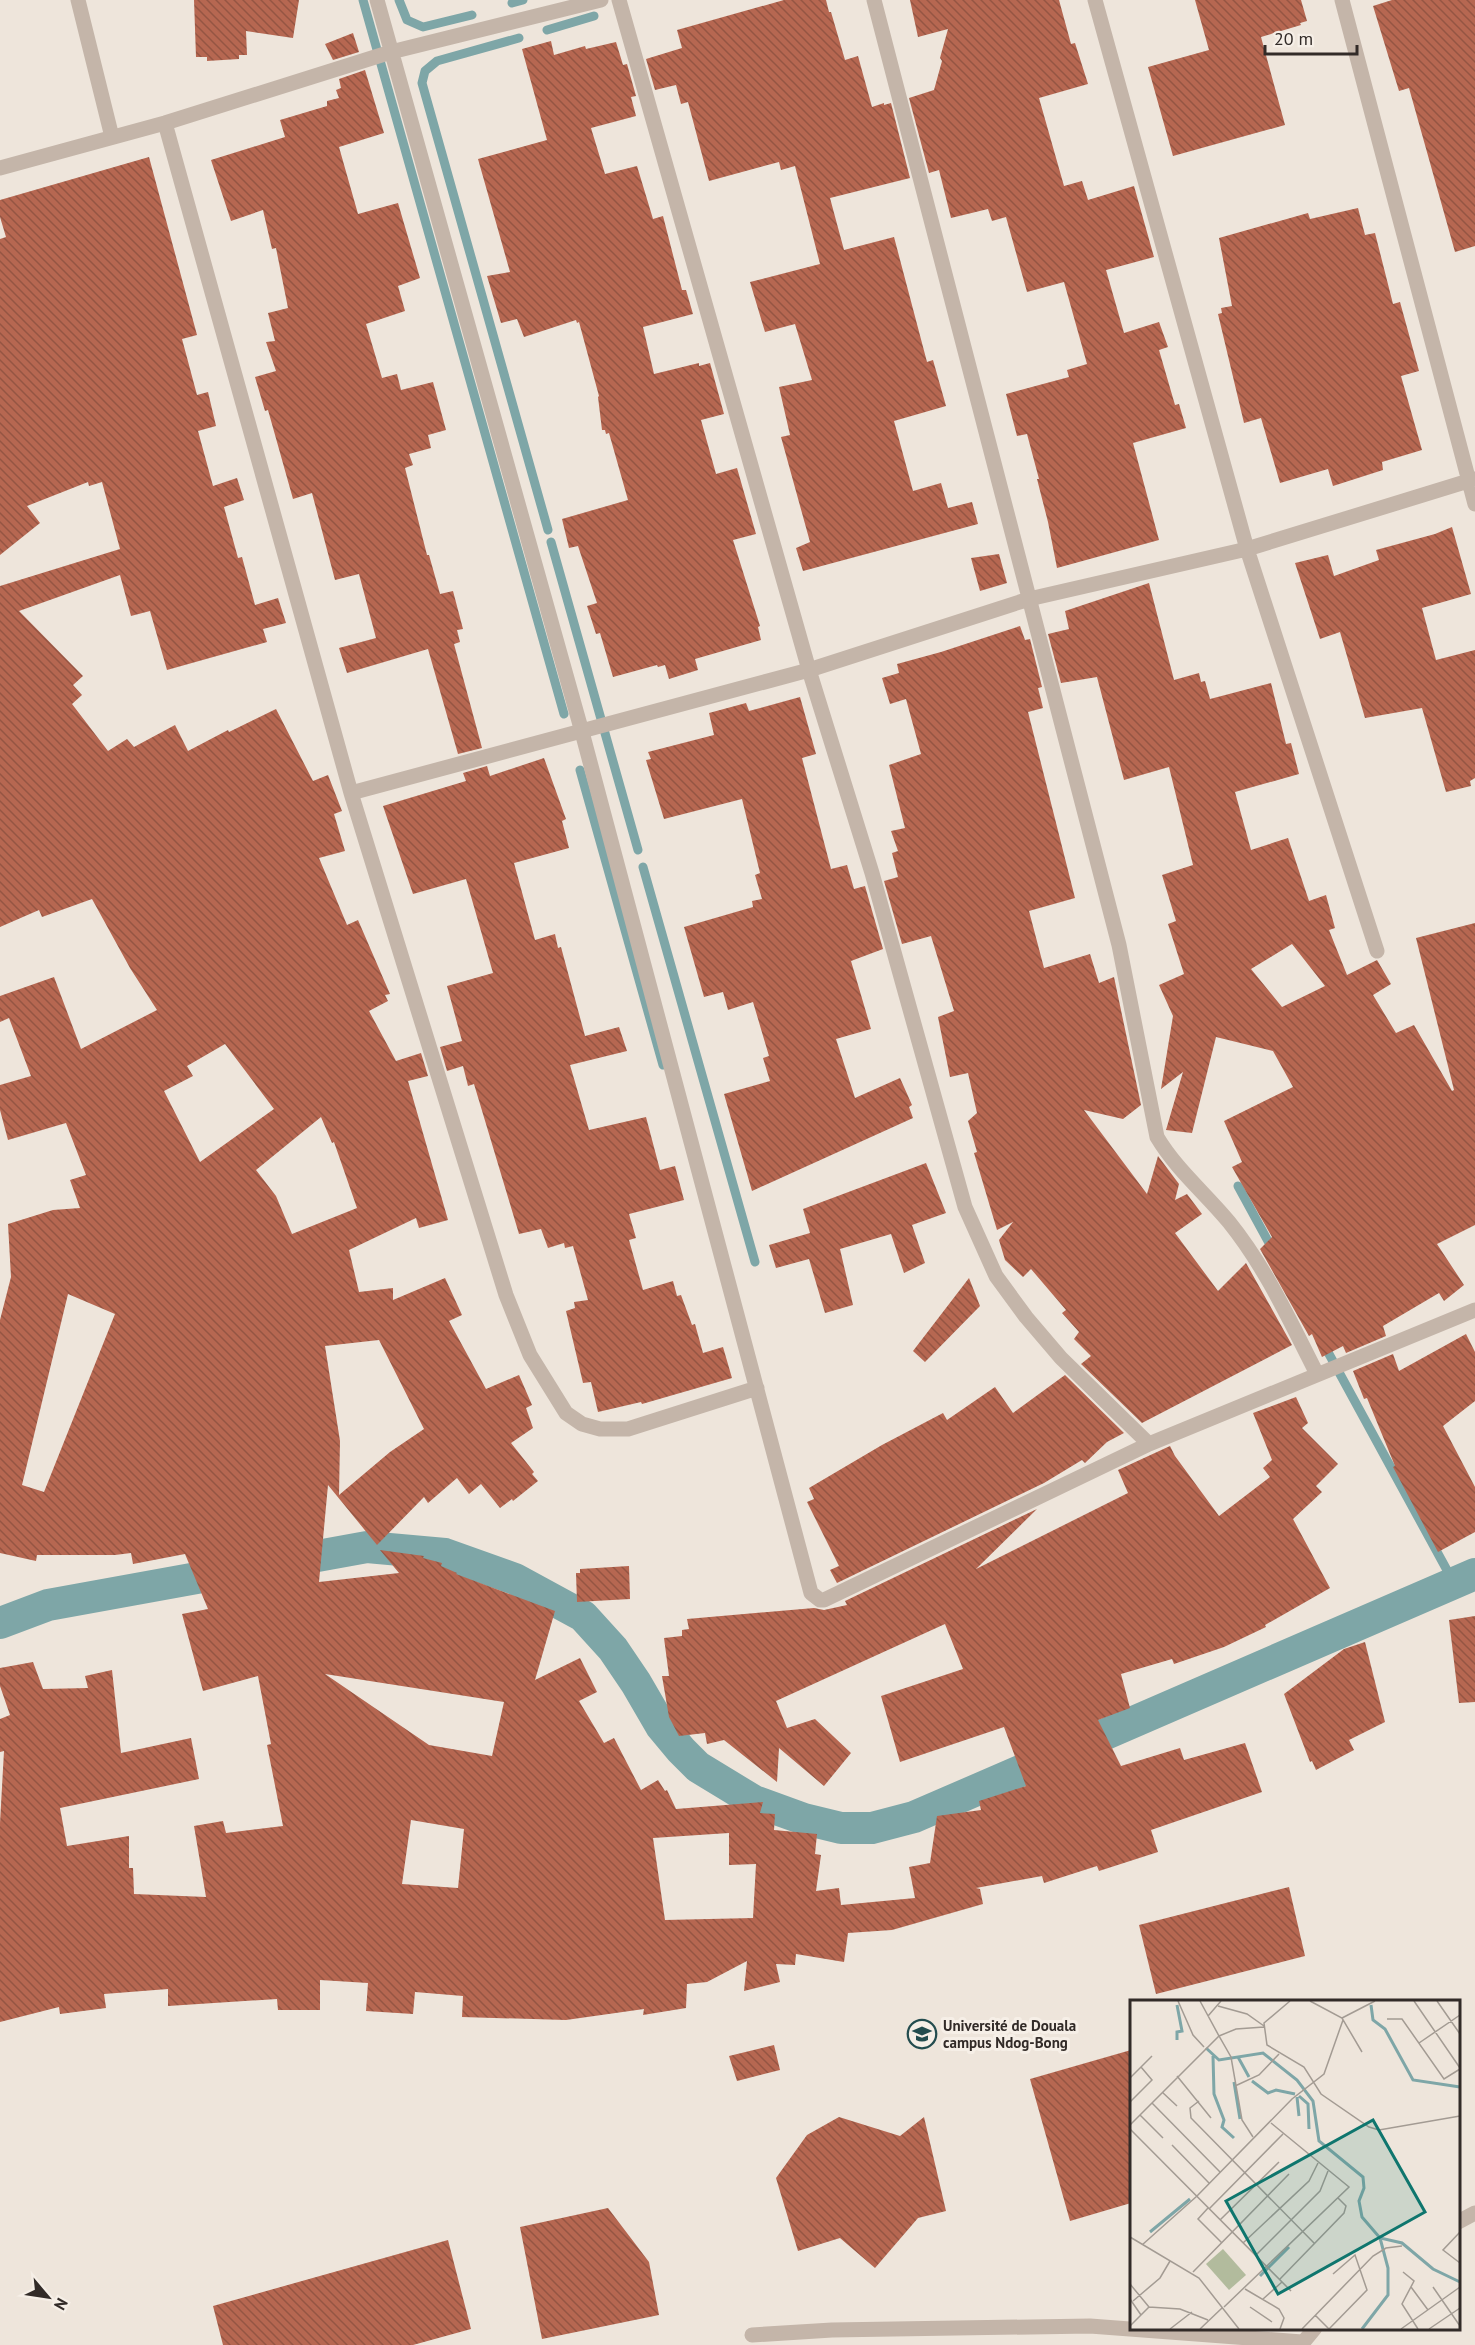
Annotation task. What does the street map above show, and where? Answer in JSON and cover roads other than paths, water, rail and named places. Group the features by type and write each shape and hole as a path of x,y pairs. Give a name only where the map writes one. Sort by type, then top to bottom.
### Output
{"street":[{"path":"78,0 112,137"},
{"path":"376,0 582,732 811,1593 820,1600 824,1600 1149,1444 1475,1310"},
{"path":"0,168 165,123 391,52 601,0"},
{"path":"619,0 809,670 873,873 964,1207 996,1276 1026,1317 1061,1358 1149,1444"},
{"path":"874,0 1119,945 1157,1137 1166,1152 1229,1222 1268,1277 1317,1374"},
{"path":"1095,0 1247,549 1377,951"},
{"path":"1342,0 1471,480 1475,504"},
{"path":"165,123 351,794 506,1295 530,1355 566,1413 582,1424 600,1429 628,1429 757,1389"},
{"path":"351,794 809,670 1029,599 1247,549 1471,480"},
{"path":"1460,2221 1475,2213"},
{"path":"752,2335 832,2330 1090,2326 1130,2329"},
{"path":"1137,2330 1302,2344 1313,2330"}],"waterway":[{"path":"363,0 564,714"},
{"path":"399,0 407,20 423,27 472,15"},
{"path":"512,3 523,0"},
{"path":"547,30 594,16"},
{"path":"519,38 437,61 425,71 422,83 548,530"},
{"path":"551,542 638,850"},
{"path":"580,770 663,1065"},
{"path":"643,867 755,1262"},
{"path":"1238,1186 1274,1252"},
{"path":"1323,1343 1454,1583"},
{"path":"0,1623 48,1605 367,1547 445,1554 515,1579 583,1616 613,1649 661,1726 698,1767 754,1801 804,1819 841,1828 872,1828 914,1817 1475,1574"}],"place":[{"name":"Université de Douala campus Ndog-Bong","path":"922,2034"}]}
